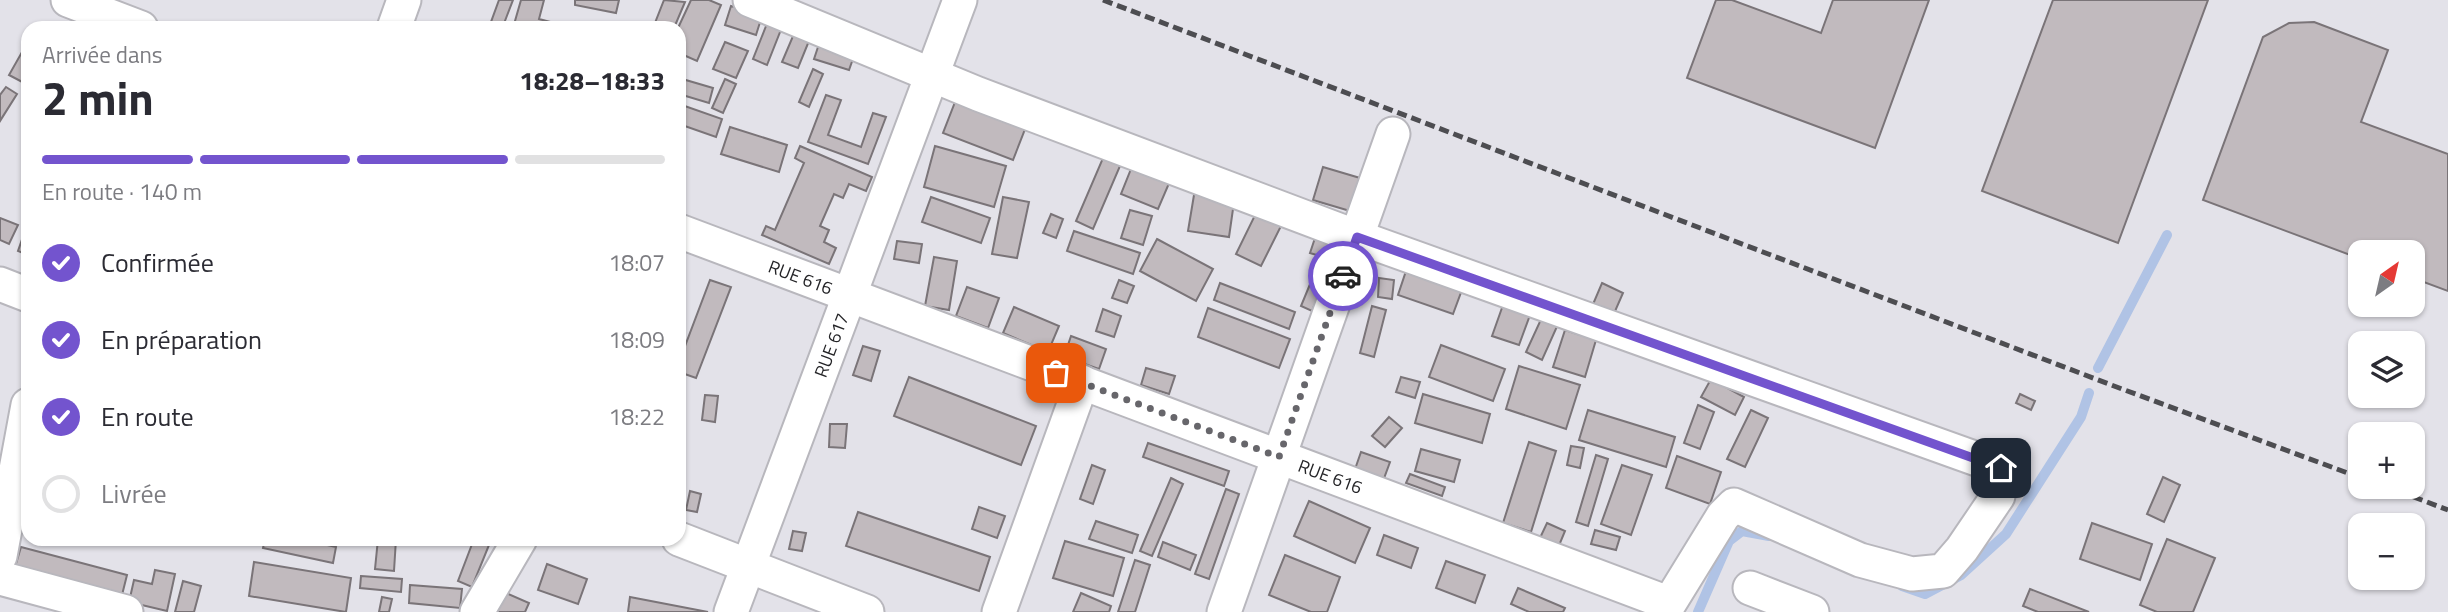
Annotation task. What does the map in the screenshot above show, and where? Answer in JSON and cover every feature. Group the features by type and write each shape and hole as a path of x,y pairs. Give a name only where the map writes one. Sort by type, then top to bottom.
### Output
{"street":[{"path":"68,0 123,21"},
{"path":"396,21 404,0"},
{"path":"750,0 932,75 1357,237 2001,468 1998,496 1962,549 1943,571 1912,574 1860,560 1734,505 1723,516 1666,607"},
{"name":"RUE 617","path":"732,612 960,0"},
{"path":"1224,612 1393,134"},
{"name":"RUE 616","path":"686,234 1279,457 1666,607"},
{"path":"0,284 21,292"},
{"path":"999,612 1082,382"},
{"path":"0,556 21,443"},
{"path":"686,541 867,612"},
{"path":"477,612 516,546"},
{"path":"0,578 126,612"},
{"path":"1750,588 1812,612"}],"building":[{"path":"499,0 513,0 505,21 491,21"},
{"path":"521,0 544,0 539,19 547,21 515,21"},
{"path":"575,0 619,0 616,13 575,5"},
{"path":"664,0 685,2 677,21 656,21"},
{"path":"691,0 709,0 721,5 697,61 686,56 686,21 681,21"},
{"path":"1716,0 1732,0 1821,33 1833,0 1929,0 1875,148 1687,78"},
{"path":"2053,0 2208,0 2118,243 1982,191"},
{"path":"731,6 762,16 756,35 725,25"},
{"path":"768,21 782,27 767,65 753,59"},
{"path":"2314,22 2388,50 2361,122 2448,154 2448,291 2426,283 2426,240 2348,240 2348,254 2203,200 2263,37 2289,23"},
{"path":"796,29 811,36 798,68 782,62"},
{"path":"820,41 855,53 849,70 814,59"},
{"path":"725,42 748,51 736,78 713,69"},
{"path":"21,54 21,81 9,75"},
{"path":"813,69 823,74 809,107 799,102"},
{"path":"725,79 736,84 723,113 712,108"},
{"path":"686,80 713,88 709,103 686,96"},
{"path":"6,87 17,94 0,121 0,95"},
{"path":"826,95 841,100 828,135 861,147 873,113 886,117 868,164 808,142"},
{"path":"957,97 1027,124 1013,160 943,133"},
{"path":"686,106 722,119 716,137 686,126"},
{"path":"730,127 787,145 779,172 721,154"},
{"path":"800,146 872,177 866,191 849,184 843,198 834,194 820,226 829,230 824,242 836,248 829,264 762,235 766,226 775,230 804,163 795,158"},
{"path":"935,146 1006,166 994,207 924,187"},
{"path":"1106,151 1123,159 1093,229 1076,221"},
{"path":"1135,159 1173,174 1158,209 1121,194"},
{"path":"1323,167 1360,178 1350,211 1313,200"},
{"path":"1195,189 1235,195 1229,237 1188,231"},
{"path":"931,197 990,218 981,243 922,222"},
{"path":"1003,197 1029,202 1017,258 992,254"},
{"path":"1259,207 1284,220 1261,266 1236,254"},
{"path":"1130,210 1152,216 1143,245 1121,238"},
{"path":"1051,214 1063,219 1056,238 1043,233"},
{"path":"0,218 18,225 9,244 0,240"},
{"path":"1074,231 1140,253 1133,274 1067,251"},
{"path":"1316,235 1339,242 1333,260 1310,253"},
{"path":"1157,239 1213,269 1196,301 1140,271"},
{"path":"897,241 922,244 919,263 894,259"},
{"path":"934,257 957,261 949,310 925,306"},
{"path":"1407,268 1463,287 1453,314 1398,295"},
{"path":"1315,272 1327,276 1312,311 1301,306"},
{"path":"1379,278 1394,280 1392,299 1378,297"},
{"path":"710,280 731,287 696,378 686,374 686,343"},
{"path":"1119,280 1134,286 1127,303 1112,298"},
{"path":"1220,283 1295,312 1289,329 1214,300"},
{"path":"1602,283 1623,293 1609,325 1588,316"},
{"path":"967,287 999,298 988,328 956,316"},
{"path":"1503,305 1530,315 1519,345 1492,336"},
{"path":"1372,306 1386,310 1374,357 1360,353"},
{"path":"1014,307 1059,326 1048,352 1003,333"},
{"path":"1208,308 1290,339 1279,368 1198,337"},
{"path":"1103,309 1121,316 1114,337 1096,331"},
{"path":"1543,315 1559,322 1542,360 1526,352"},
{"path":"1565,330 1596,340 1585,377 1553,367"},
{"path":"1071,336 1106,349 1099,369 1064,357"},
{"path":"1441,345 1505,369 1493,401 1429,377"},
{"path":"863,346 880,351 871,381 853,375"},
{"path":"1519,366 1580,385 1566,429 1506,409"},
{"path":"1146,368 1175,376 1169,394 1141,385"},
{"path":"909,377 1036,426 1021,465 894,416"},
{"path":"1401,377 1420,382 1415,398 1396,392"},
{"path":"1711,379 1744,397 1735,415 1701,397"},
{"path":"1423,394 1490,414 1482,443 1415,423"},
{"path":"2020,394 2035,401 2031,410 2016,403"},
{"path":"705,395 718,396 715,422 702,420"},
{"path":"1698,405 1714,412 1700,449 1684,443"},
{"path":"1588,410 1675,437 1666,467 1579,440"},
{"path":"1751,410 1768,418 1745,467 1727,459"},
{"path":"1389,417 1402,428 1385,447 1372,436"},
{"path":"830,424 847,424 845,448 829,447"},
{"path":"1529,442 1556,451 1531,532 1503,523"},
{"path":"1148,443 1229,471 1224,486 1143,457"},
{"path":"1571,446 1584,448 1580,468 1567,465"},
{"path":"1421,449 1460,460 1454,482 1415,471"},
{"path":"1361,452 1390,462 1383,481 1354,472"},
{"path":"1596,455 1608,459 1588,526 1576,522"},
{"path":"1677,456 1721,472 1710,504 1666,488"},
{"path":"1092,465 1105,470 1093,504 1080,499"},
{"path":"1622,465 1652,475 1631,535 1601,524"},
{"path":"1410,474 1445,487 1442,496 1406,483"},
{"path":"2163,477 2180,485 2164,522 2147,514"},
{"path":"1171,478 1183,484 1152,556 1140,551"},
{"path":"1226,489 1239,494 1209,579 1195,574"},
{"path":"690,491 701,494 697,512 686,510"},
{"path":"1309,501 1370,528 1355,563 1294,536"},
{"path":"979,507 1005,516 997,538 972,529"},
{"path":"858,512 990,557 979,591 846,546"},
{"path":"1096,521 1138,535 1132,553 1089,539"},
{"path":"1547,523 1565,531 1558,548 1539,540"},
{"path":"2092,523 2152,544 2140,580 2080,559"},
{"path":"1595,530 1620,537 1616,550 1591,544"},
{"path":"793,531 806,533 802,551 789,549"},
{"path":"1384,535 1418,548 1411,568 1377,555"},
{"path":"2167,539 2215,558 2193,612 2157,612 2140,605"},
{"path":"1065,541 1124,558 1113,596 1053,578"},
{"path":"1163,542 1196,555 1190,570 1158,557"},
{"path":"263,546 336,547 333,563"},
{"path":"377,546 396,546 394,571 375,569"},
{"path":"471,546 489,546 472,587 458,581"},
{"path":"21,547 127,575 122,595 15,567"},
{"path":"1285,555 1340,577 1327,612 1311,612 1269,595"},
{"path":"1135,560 1150,565 1135,612 1118,612"},
{"path":"1446,561 1485,575 1475,603 1436,588"},
{"path":"254,562 351,578 346,612 249,596"},
{"path":"547,564 587,579 578,604 538,590"},
{"path":"155,570 175,574 167,611 129,602 134,580 152,584"},
{"path":"361,576 402,579 401,592 360,588"},
{"path":"183,581 201,586 194,612 175,612"},
{"path":"410,585 462,589 460,608 409,603"},
{"path":"1518,588 1565,608 1563,612 1529,612 1511,604"},
{"path":"2030,589 2089,612 2038,612 2023,606"},
{"path":"506,593 529,603 525,612 497,612"},
{"path":"1081,593 1111,606 1109,612 1073,612"},
{"path":"382,597 392,599 389,612 379,612"},
{"path":"630,597 708,612 628,612"}],"waterway":[{"path":"2098,368 2167,235"},
{"path":"1902,586 1925,594 1961,575 2006,534 2081,417 2089,393"},
{"path":"1698,612 1729,541 1742,531 1769,536"}],"railway":[{"path":"1103,0 2348,473"},
{"path":"2419,499 2448,510"}],"way so far":[{"path":"1056,373 1279,457 1343,276"}],"route":[{"path":"1343,276 1357,237 2001,468"}]}
